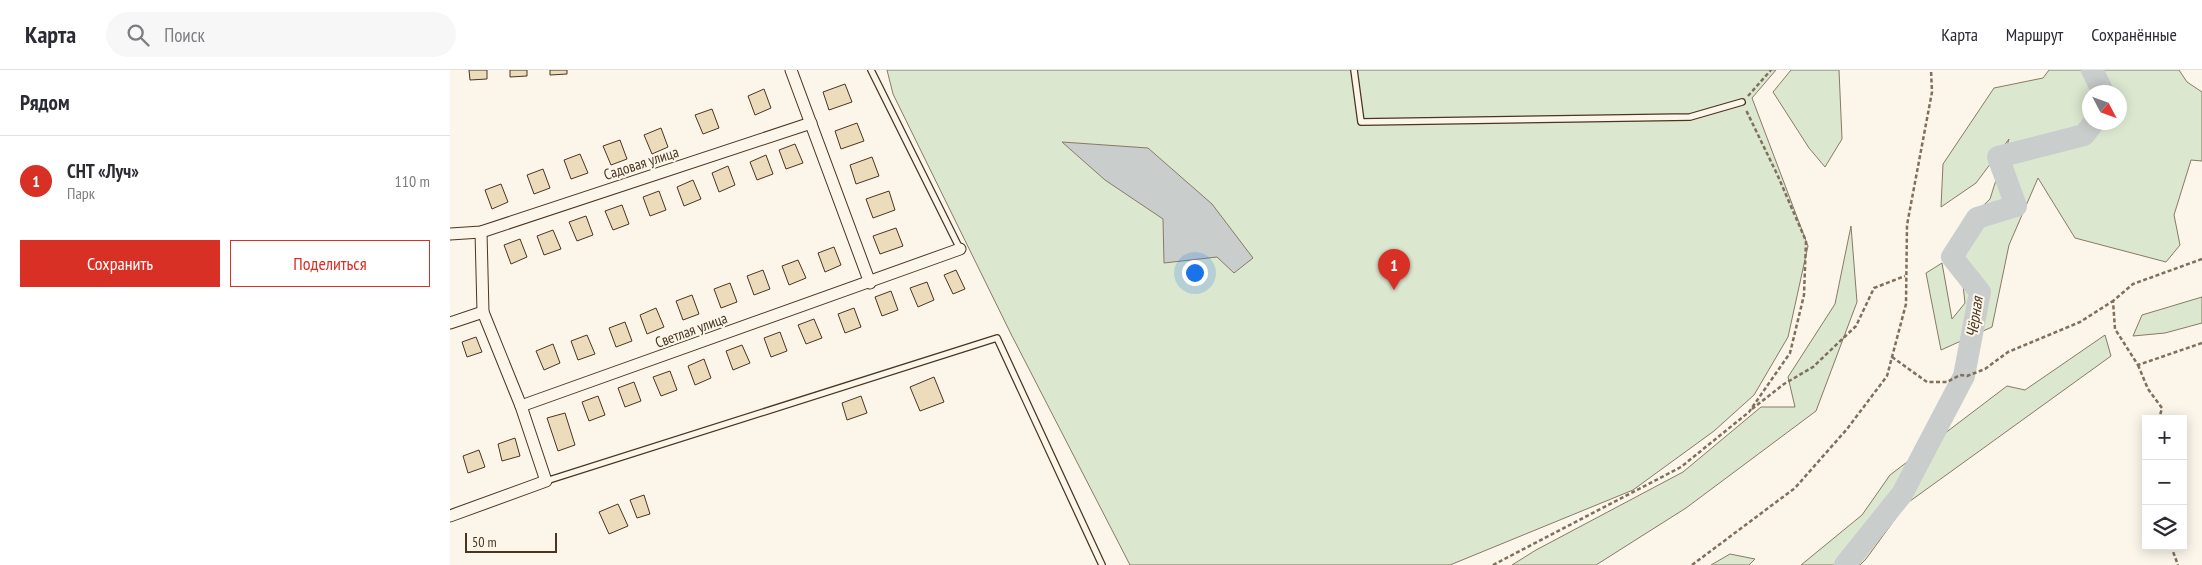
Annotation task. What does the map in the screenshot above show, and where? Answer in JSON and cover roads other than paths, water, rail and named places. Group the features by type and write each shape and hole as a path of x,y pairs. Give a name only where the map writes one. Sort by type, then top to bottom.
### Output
{"street":[{"path":"791,70 870,282"},
{"name":"Садовая улица","path":"481,232 811,123"},
{"path":"450,234 481,232 483,312 521,406 546,481 450,516"},
{"name":"Светлая улица","path":"521,406 960,249"},
{"path":"450,324 483,312"}],"lane":[{"path":"871,70 960,249"},
{"path":"1354,70 1361,122 1690,117 1742,102"},
{"path":"546,481 997,338 1102,565"}],"waterway":[{"name":"Чёрная","path":"2092,70 2100,85"},
{"name":"Чёрная","path":"1845,565 1902,494 1964,376 1980,292 1952,257 1977,218 2016,206 1998,157 2084,135 2088,130"}],"place":[{"name":"СНТ «Луч»","path":"1394,290"}]}
